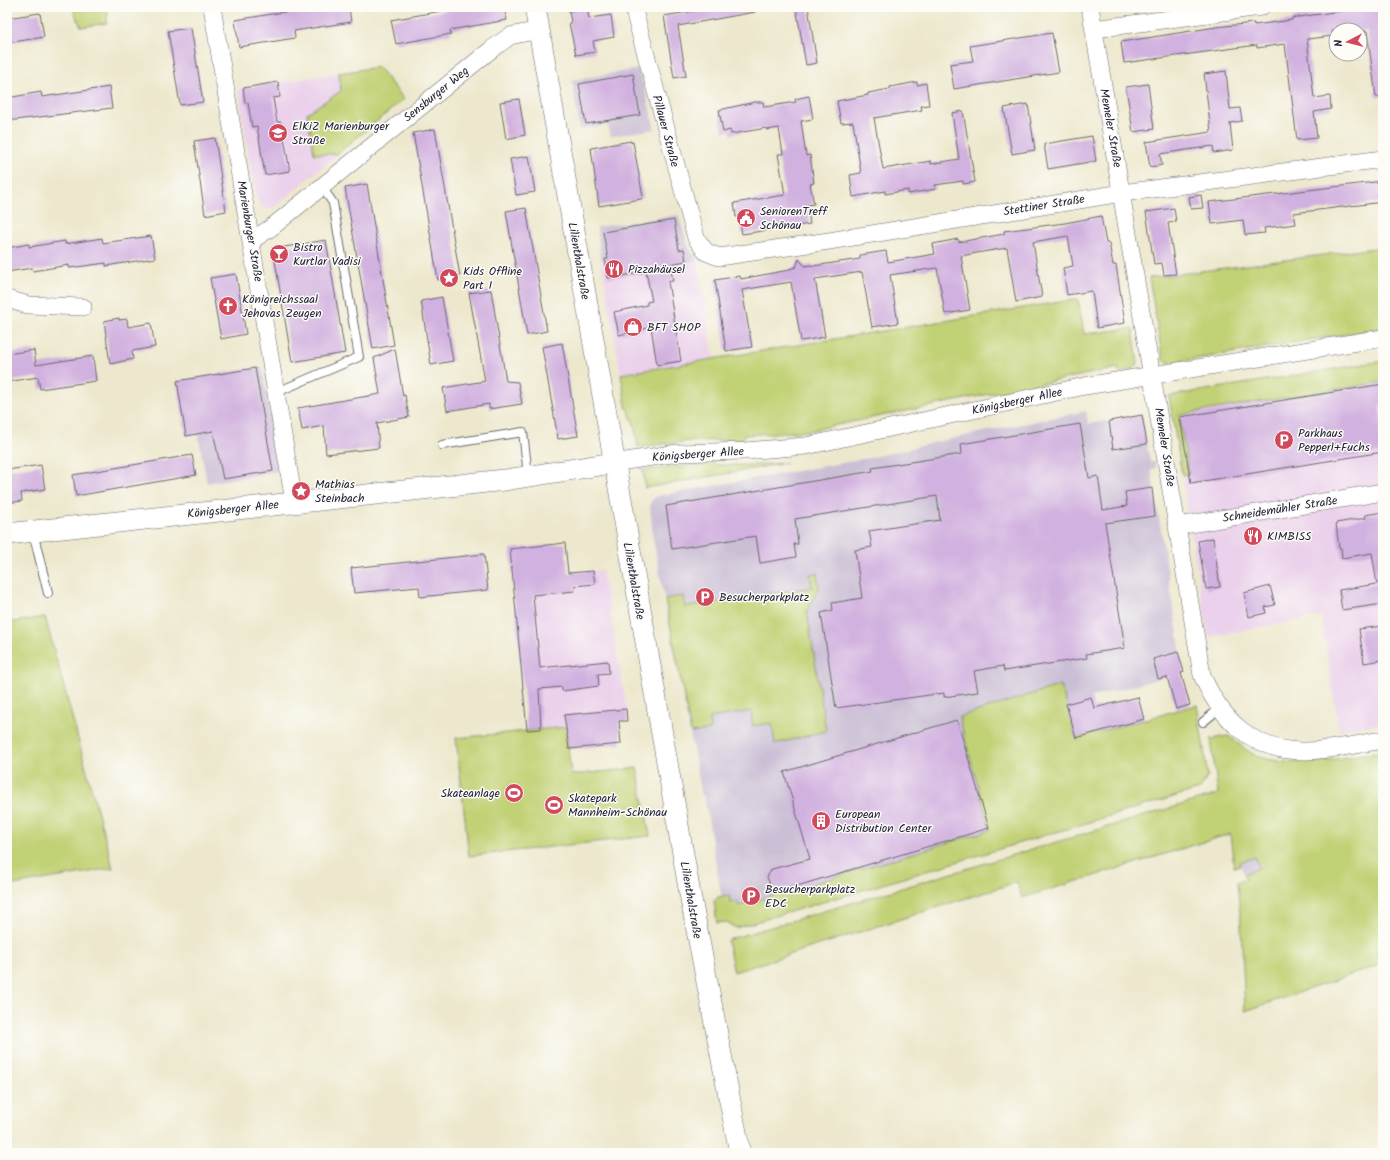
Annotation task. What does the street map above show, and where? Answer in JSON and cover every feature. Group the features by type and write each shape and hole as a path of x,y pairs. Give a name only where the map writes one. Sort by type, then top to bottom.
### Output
{"street":[{"name":"Marienburger Straße","path":"212,7 252,241 294,502"},
{"name":"Lilienthalstraße","path":"535,7 613,463 690,894 740,1153"},
{"name":"Pillauer Straße","path":"633,7 696,238 706,252"},
{"name":"Memeler Straße","path":"1090,7 1153,374 1202,675 1219,709 1236,726 1256,740 1277,748 1302,751 1383,740"},
{"path":"1094,30 1261,7"},
{"name":"Sensburger Weg","path":"252,241 272,227 504,40 510,36 539,30"},
{"name":"Stettiner Straße","path":"706,252 719,256 735,256 1122,193 1383,159"},
{"path":"7,299 28,305 83,307"},
{"name":"Königsberger Allee","path":"7,534 505,480 678,453 745,451 806,446 1085,386 1383,338"},
{"name":"Schneidemühler Straße","path":"1178,526 1383,492"}],"lane":[{"path":"276,392 359,357 333,203 322,187"},
{"path":"442,445 524,432 528,476"},
{"path":"33,531 34,542 48,593"},
{"path":"1203,722 1219,709"}],"shaded area":[{"path":"639,69 655,129 611,136 607,125 580,130 572,80"},
{"name":"ElKiZ Marienburger Straße","path":"339,73 342,91 314,154 337,154 275,207 268,209 261,207 256,197 238,89"},
{"path":"678,215 689,248 698,260 626,272 623,256 601,260 597,227"},
{"path":"623,256 626,272 698,260 714,359 621,374 601,260"},
{"path":"262,367 279,471 207,483 198,434 182,412 177,381"},
{"path":"1383,377 1383,723 1339,730 1321,616 1208,637 1171,409"},
{"path":"1086,411 1088,424 1142,415 1150,462 1155,462 1156,468 1151,469 1184,672 1066,704 1076,737 1198,759 726,922 704,795 702,796 653,538 650,505 652,500 657,496 869,458 959,437"},
{"path":"602,570 629,720 527,730 512,579"},
{"path":"1255,857 1259,868 1244,874 1240,863"}],"green space":[{"path":"72,7 108,7 107,23 81,27"},
{"path":"378,67 404,99 337,154 314,154 307,113 341,91 339,73"},
{"path":"1383,247 1383,328 1170,363 1163,360 1149,278"},
{"path":"1078,299 1084,334 1133,328 1138,364 1133,369 1119,373 1118,368 807,431 744,435 743,440 691,441 638,447 634,424 626,406 621,374"},
{"path":"1383,361 1383,382 1179,415 1189,473 1182,475 1169,396"},
{"path":"714,460 714,465 786,463 645,488 643,470 700,465 700,461"},
{"path":"817,573 819,589 807,611 826,731 775,744 772,723 753,726 751,711 709,718 710,730 691,733 665,599 683,596 685,607 812,587 810,574"},
{"path":"45,617 113,868 7,886 7,623"},
{"path":"1061,685 1076,738 1197,705 1208,776 1200,789 736,928 727,922 717,923 714,901 718,897 729,895 730,903 737,901 739,906 990,830 959,717"},
{"name":"Skatepark Mannheim-Schönau","path":"566,727 571,775 637,768 650,836 469,856 456,738"},
{"path":"1228,736 1253,754 1284,762 1318,762 1383,751 1383,964 1245,1011 1241,925 1237,882 1246,879 1244,874 1259,868 1255,857 1240,862 1241,866 1234,867 1230,834 1022,898 1017,882 734,972 727,940 1218,794 1211,739"}],"building":[{"path":"290,7 349,7 351,22 294,31 295,38 239,47 235,20 291,11"},
{"path":"446,7 504,7 507,20 450,30 451,34 396,44 391,20 447,10"},
{"path":"717,7 754,7 755,12 678,26 686,76 674,78 664,16"},
{"path":"796,7 808,7 817,63 806,65"},
{"path":"1369,7 1383,7 1383,97 1376,97 1368,38 1368,22 1328,22 1328,37 1307,39 1314,98 1330,96 1331,109 1314,112 1317,138 1297,140 1285,44 1257,48 1257,45 1124,63 1121,42 1216,27 1254,23 1254,25 1292,20 1292,18"},
{"path":"587,8 589,18 611,15 614,37 593,41 595,52 576,55 569,23 571,22 569,11"},
{"path":"40,13 44,37 7,43 7,18"},
{"path":"191,28 203,102 180,105 168,31"},
{"path":"1052,33 1059,72 954,89 950,64 973,61 970,46"},
{"path":"1226,71 1230,109 1240,108 1242,121 1230,123 1233,150 1214,153 1213,146 1160,154 1162,165 1150,167 1146,142 1211,132 1204,74"},
{"path":"633,74 640,115 586,124 579,84"},
{"path":"278,82 280,97 273,98 277,122 281,122 290,171 265,175 257,126 252,127 248,103 245,103 243,88"},
{"path":"917,82 917,85 926,83 929,105 921,106 922,110 874,118 883,169 931,161 931,164 959,159 952,113 963,111 975,182 963,184 963,181 935,185 936,189 908,194 908,190 885,194 885,191 853,197 850,175 861,173 853,122 841,123 837,101 868,95 868,93 890,89 890,87"},
{"path":"1148,84 1154,129 1133,132 1126,87"},
{"path":"109,87 112,108 7,121 7,98 41,92 42,97"},
{"path":"809,96 813,119 801,121 806,156 810,155 814,183 810,184 814,204 807,205 810,224 742,234 739,217 736,217 734,203 785,195 778,154 783,154 779,128 767,130 767,128 731,134 730,130 723,132 719,110 755,102 763,102 764,107 796,102 795,99"},
{"path":"519,99 525,135 506,139 500,102"},
{"path":"1028,104 1035,150 1012,154 1004,108"},
{"path":"435,129 460,276 438,280 413,133"},
{"path":"1092,136 1096,161 1048,169 1044,144"},
{"path":"215,138 226,211 205,215 194,141"},
{"path":"631,141 631,143 633,142 643,197 641,199 599,206 591,148"},
{"path":"529,156 535,192 516,195 510,159"},
{"path":"1383,181 1383,202 1294,213 1296,224 1264,228 1265,233 1245,235 1243,220 1212,224 1209,202"},
{"path":"367,184 394,345 373,349 345,188"},
{"path":"1201,195 1203,208 1191,209 1189,197"},
{"path":"526,208 547,331 527,335 506,211"},
{"path":"1174,208 1176,222 1168,223 1176,274 1164,275 1162,263 1154,264 1146,212"},
{"path":"1101,216 1106,243 1109,243 1113,265 1116,265 1125,323 1097,328 1092,291 1067,295 1063,268 1073,266 1068,236 1033,242 1042,297 1016,302 1007,248 961,256 970,310 945,314 937,268 890,275 898,323 872,327 862,272 815,279 825,337 801,341 791,282 742,290 752,347 726,351 715,280 740,276 741,279 789,270 796,267 799,259 805,266 813,266 860,259 860,255 886,251 888,262 935,254 933,244 958,239 959,242 1004,234 1004,231 1065,223"},
{"path":"674,220 679,250 684,249 686,261 670,264 673,281 668,282 681,361 657,365 651,327 619,335 614,312 647,305 647,302 652,301 646,272 608,278 605,259 608,259 603,232"},
{"path":"151,236 155,258 106,266 106,263 69,268 69,265 33,271 32,268 7,272 7,248 29,244 29,247 65,241 65,244 102,238 103,243"},
{"path":"326,240 345,353 292,362 273,249"},
{"name":"Königreichssaal Jehovas Zeugen","path":"236,274 246,334 221,339 210,278"},
{"path":"491,290 506,381 518,382 522,404 489,409 489,404 447,411 443,388 485,381 469,293"},
{"path":"442,297 453,361 431,365 421,301"},
{"path":"119,318 119,320 127,319 128,327 151,323 155,347 132,351 133,359 110,364 104,321"},
{"path":"562,343 578,436 558,439 542,347"},
{"path":"395,349 403,396 405,395 409,417 377,423 379,448 326,454 324,426 302,430 298,408 380,394 374,358"},
{"path":"34,350 36,365 93,356 96,381 40,389 38,377 7,382 7,354"},
{"path":"255,368 273,471 223,479 213,431 186,436 177,381"},
{"name":"Parkhaus Pepperl+Fuchs","path":"1383,384 1383,405 1379,406 1383,428 1383,452 1191,483 1180,417"},
{"path":"1142,415 1147,444 1113,449 1109,421"},
{"path":"1080,424 1089,478 1098,476 1103,510 1127,506 1125,492 1152,488 1155,516 1105,523 1125,648 1086,654 1087,658 1004,671 1003,666 974,671 978,692 944,697 944,693 836,708 821,613 833,610 832,603 862,598 855,550 872,547 869,531 940,520 937,496 795,519 798,544 794,544 796,557 760,563 756,536 672,549 666,506 873,471 872,468 962,454 961,444"},
{"path":"192,455 196,475 76,496 73,475"},
{"path":"41,465 45,489 21,493 22,501 7,503 7,470"},
{"path":"1383,512 1383,604 1342,610 1339,590 1377,584 1372,553 1342,558 1341,548 1339,548 1336,523 1366,518 1365,515"},
{"path":"1213,538 1220,587 1206,589 1198,541"},
{"path":"565,543 568,573 593,571 595,584 574,586 575,591 533,595 540,668 608,661 609,673 598,674 599,686 562,691 562,687 539,689 541,729 527,730 510,549"},
{"path":"484,554 488,590 420,597 419,587 354,593 351,568"},
{"path":"1270,586 1275,605 1265,607 1266,613 1249,617 1244,593"},
{"path":"1383,626 1383,660 1364,663 1359,629"},
{"path":"1178,652 1184,672 1181,673 1190,705 1176,709 1167,677 1158,679 1153,659"},
{"path":"1091,697 1094,708 1138,697 1144,719 1076,738 1066,704"},
{"path":"626,709 627,721 619,721 621,744 569,749 564,715"},
{"path":"957,720 989,828 797,886 796,884 781,890 771,887 767,877 772,869 810,859 784,772"}],"place":[{"name":"ElKiZ Marienburger Straße","path":"278,133"},
{"name":"SeniorenTreff Schönau","path":"746,218"},
{"name":"Bistro Kurtlar Vadisi","path":"279,254"},
{"name":"Pizzahäusel","path":"614,269"},
{"name":"Kids Offline Part I","path":"449,278"},
{"name":"Königreichssaal Jehovas Zeugen","path":"228,306"},
{"name":"BFT SHOP","path":"633,327"},
{"name":"Parkhaus Pepperl+Fuchs","path":"1284,440"},
{"name":"Mathias Steinbach","path":"301,491"},
{"name":"KIMBISS","path":"1253,536"},
{"name":"Besucherparkplatz","path":"705,597"},
{"name":"Skateanlage","path":"514,793"},
{"name":"Skatepark Mannheim-Schönau","path":"554,805"},
{"name":"European Distribution Center","path":"821,821"},
{"name":"Besucherparkplatz EDC","path":"751,896"}]}
